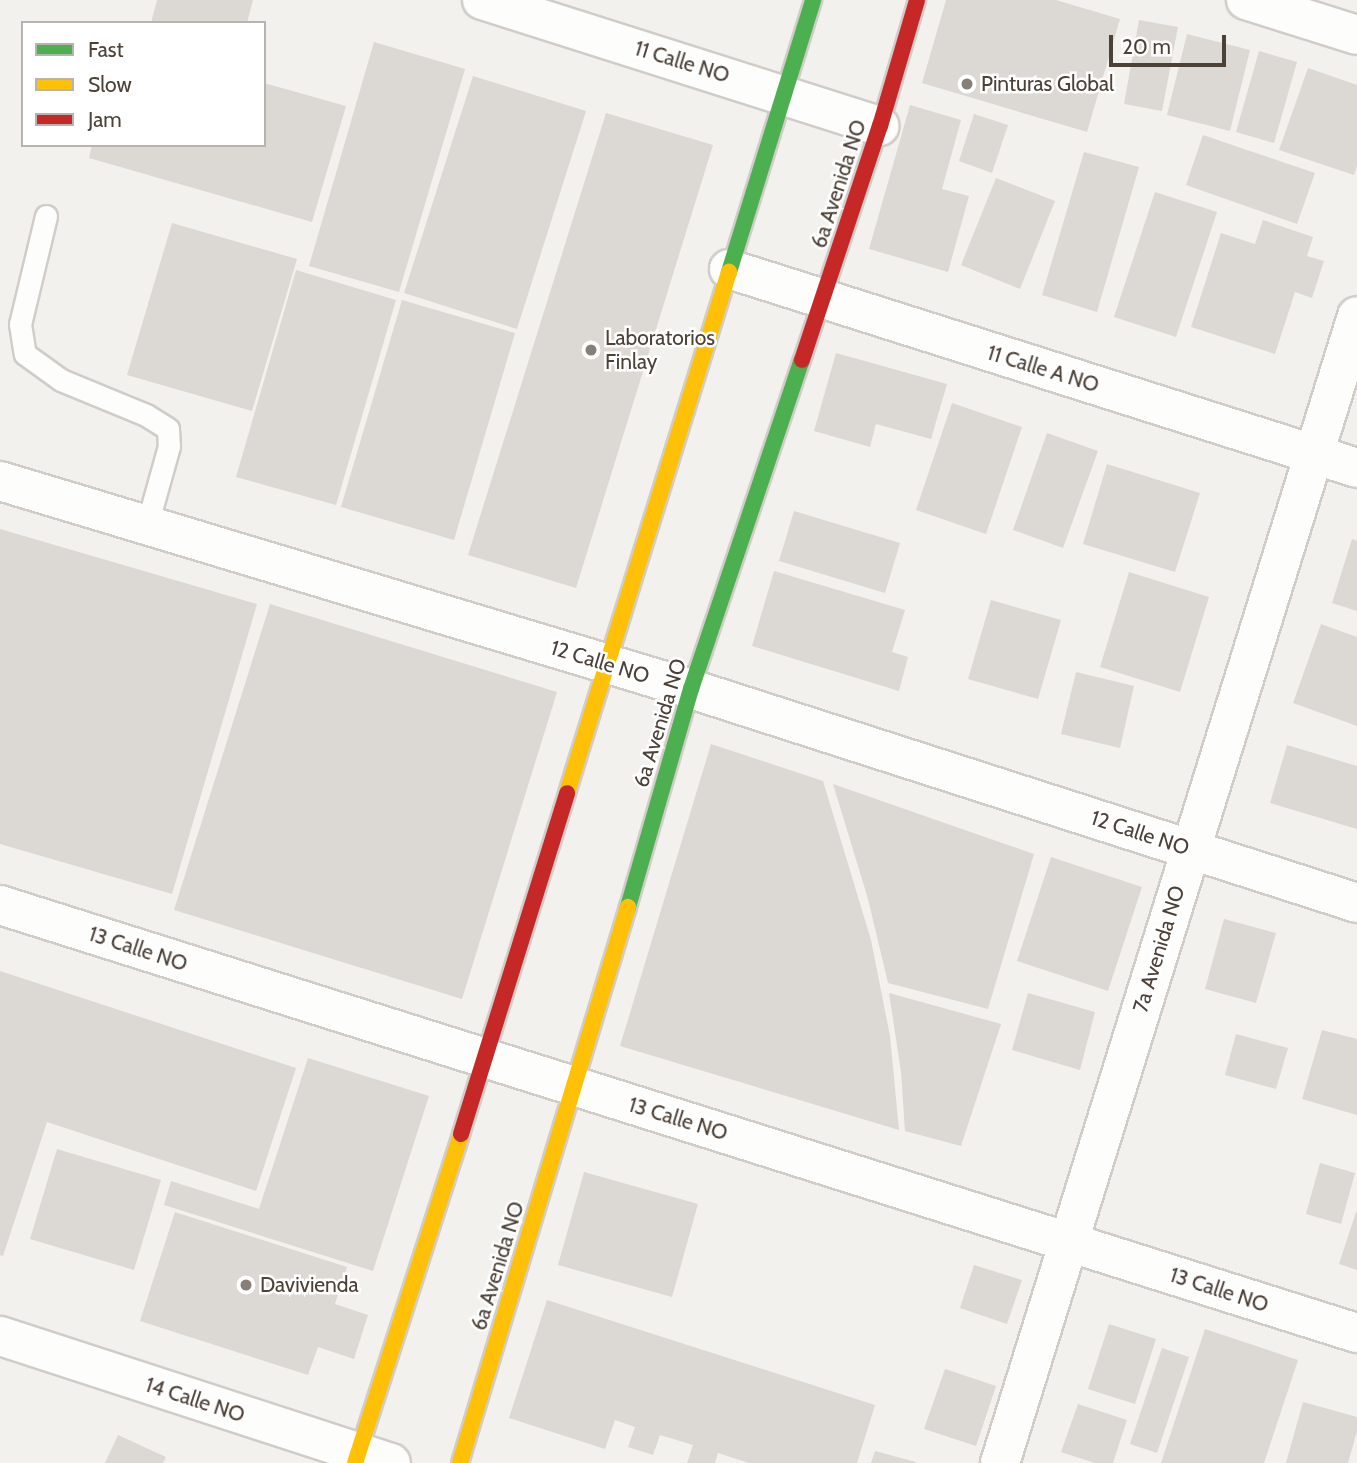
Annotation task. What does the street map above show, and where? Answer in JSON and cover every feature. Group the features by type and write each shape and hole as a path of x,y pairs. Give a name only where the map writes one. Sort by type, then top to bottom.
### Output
{"street":[{"name":"11 Calle NO","path":"482,0 521,6 880,126"},
{"path":"368,1460 485,1059 813,0"},
{"name":"6a Avenida NO","path":"460,1463 576,1087 691,689 880,126 917,0"},
{"path":"1246,0 1357,34"},
{"name":"11 Calle A NO","path":"729,269 1357,468"},
{"name":"7a Avenida NO","path":"1000,1463 1357,316"},
{"name":"12 Calle NO","path":"0,481 691,689 1357,903"},
{"name":"13 Calle NO","path":"0,905 1357,1333"},
{"name":"14 Calle NO","path":"0,1336 368,1460"}],"lane":[{"path":"46,216 20,324 25,354 61,380 146,415 168,429 169,446 147,525"}],"building":[{"path":"157,0 253,0 248,21 152,21"},
{"path":"946,0 1056,0 1120,19 1087,132 922,83"},
{"path":"1139,20 1178,27 1162,111 1124,104"},
{"path":"1187,34 1250,50 1230,131 1167,115"},
{"path":"374,42 465,69 399,292 309,266"},
{"path":"1259,51 1297,62 1274,143 1236,132"},
{"path":"1308,68 1357,85 1357,166 1354,175 1279,150"},
{"path":"473,76 586,111 517,329 404,293"},
{"path":"266,84 346,106 312,222 89,158 92,147 266,147"},
{"path":"910,105 961,120 942,189 969,196 948,272 869,249"},
{"name":"Laboratorios Finlay","path":"606,113 713,145 576,588 468,555"},
{"path":"974,114 1008,125 992,173 959,161"},
{"path":"1203,135 1315,173 1297,224 1186,185"},
{"path":"1084,152 1139,167 1097,312 1042,295"},
{"path":"996,178 1055,201 1020,289 961,265"},
{"path":"1155,192 1217,212 1176,337 1114,317"},
{"path":"1263,220 1313,237 1307,256 1324,261 1312,298 1295,292 1275,354 1191,327 1221,233 1255,244"},
{"path":"172,223 297,259 252,411 127,375"},
{"path":"296,270 396,300 336,505 236,477"},
{"path":"402,300 515,333 454,540 341,507"},
{"path":"836,353 947,384 931,439 876,424 870,447 814,431"},
{"path":"952,403 1022,427 986,534 916,510"},
{"path":"1047,433 1098,451 1063,548 1013,530"},
{"path":"1107,464 1200,493 1175,572 1083,544"},
{"path":"794,511 900,543 885,593 779,561"},
{"path":"0,529 257,604 172,894 0,844"},
{"path":"1352,539 1357,541 1357,611 1332,603"},
{"path":"774,571 905,610 892,652 908,657 899,691 752,646"},
{"path":"1129,572 1209,597 1180,692 1100,667"},
{"path":"991,600 1061,620 1038,699 968,679"},
{"path":"270,604 557,692 462,999 174,910"},
{"path":"1321,624 1357,637 1357,726 1293,703"},
{"path":"1076,672 1134,686 1120,748 1061,734"},
{"path":"711,744 823,781 871,940 890,1036 899,1130 620,1046"},
{"path":"1287,745 1357,766 1357,829 1270,803"},
{"path":"833,784 1034,854 988,1009 888,983 868,899"},
{"path":"1051,857 1142,887 1108,991 1017,961"},
{"path":"1224,919 1276,933 1256,1003 1205,989"},
{"path":"0,971 296,1068 256,1191 47,1122 3,1256 0,1255"},
{"path":"889,993 1001,1024 961,1146 905,1131 901,1072"},
{"path":"1028,993 1095,1012 1080,1070 1012,1050"},
{"path":"1322,1030 1357,1039 1357,1115 1302,1099"},
{"path":"1236,1034 1288,1048 1276,1089 1225,1075"},
{"path":"308,1058 429,1096 373,1271 164,1205 171,1181 259,1209"},
{"path":"57,1149 161,1180 134,1270 30,1239"},
{"path":"1320,1163 1355,1173 1341,1224 1306,1214"},
{"path":"584,1172 698,1204 672,1297 558,1265"},
{"name":"Davivienda","path":"175,1212 347,1267 335,1304 368,1315 354,1359 318,1347 308,1375 140,1321"},
{"path":"1357,1212 1357,1270 1339,1264"},
{"path":"974,1265 1022,1280 1007,1324 960,1308"},
{"path":"547,1300 875,1405 857,1463 749,1463 718,1453 715,1463 687,1463 693,1445 660,1435 653,1455 628,1447 635,1427 615,1420 605,1449 509,1418"},
{"path":"1109,1324 1156,1339 1135,1404 1088,1389"},
{"path":"1205,1329 1298,1360 1264,1463 1161,1463"},
{"path":"1162,1348 1189,1357 1157,1453 1130,1444"},
{"path":"945,1369 996,1386 976,1446 924,1429"},
{"path":"1303,1402 1357,1417 1357,1431 1348,1463 1286,1463"},
{"path":"1078,1404 1127,1420 1113,1463 1095,1463 1061,1452"},
{"path":"118,1435 166,1457 163,1463 105,1463"},
{"path":"875,1451 916,1462 916,1463 871,1463"}],"traffic: fast":[{"path":"729,272 813,0"},
{"path":"628,907 691,689 802,360"}],"traffic: slow":[{"path":"567,793 729,272"},
{"path":"460,1463 628,907"},
{"path":"355,1463 461,1134"}],"traffic: jam":[{"path":"802,360 880,126 917,0"},
{"path":"461,1134 567,793"}],"place":[{"name":"Pinturas Global","path":"967,84"},
{"name":"Laboratorios Finlay","path":"591,350"},
{"name":"Davivienda","path":"246,1285"}]}
